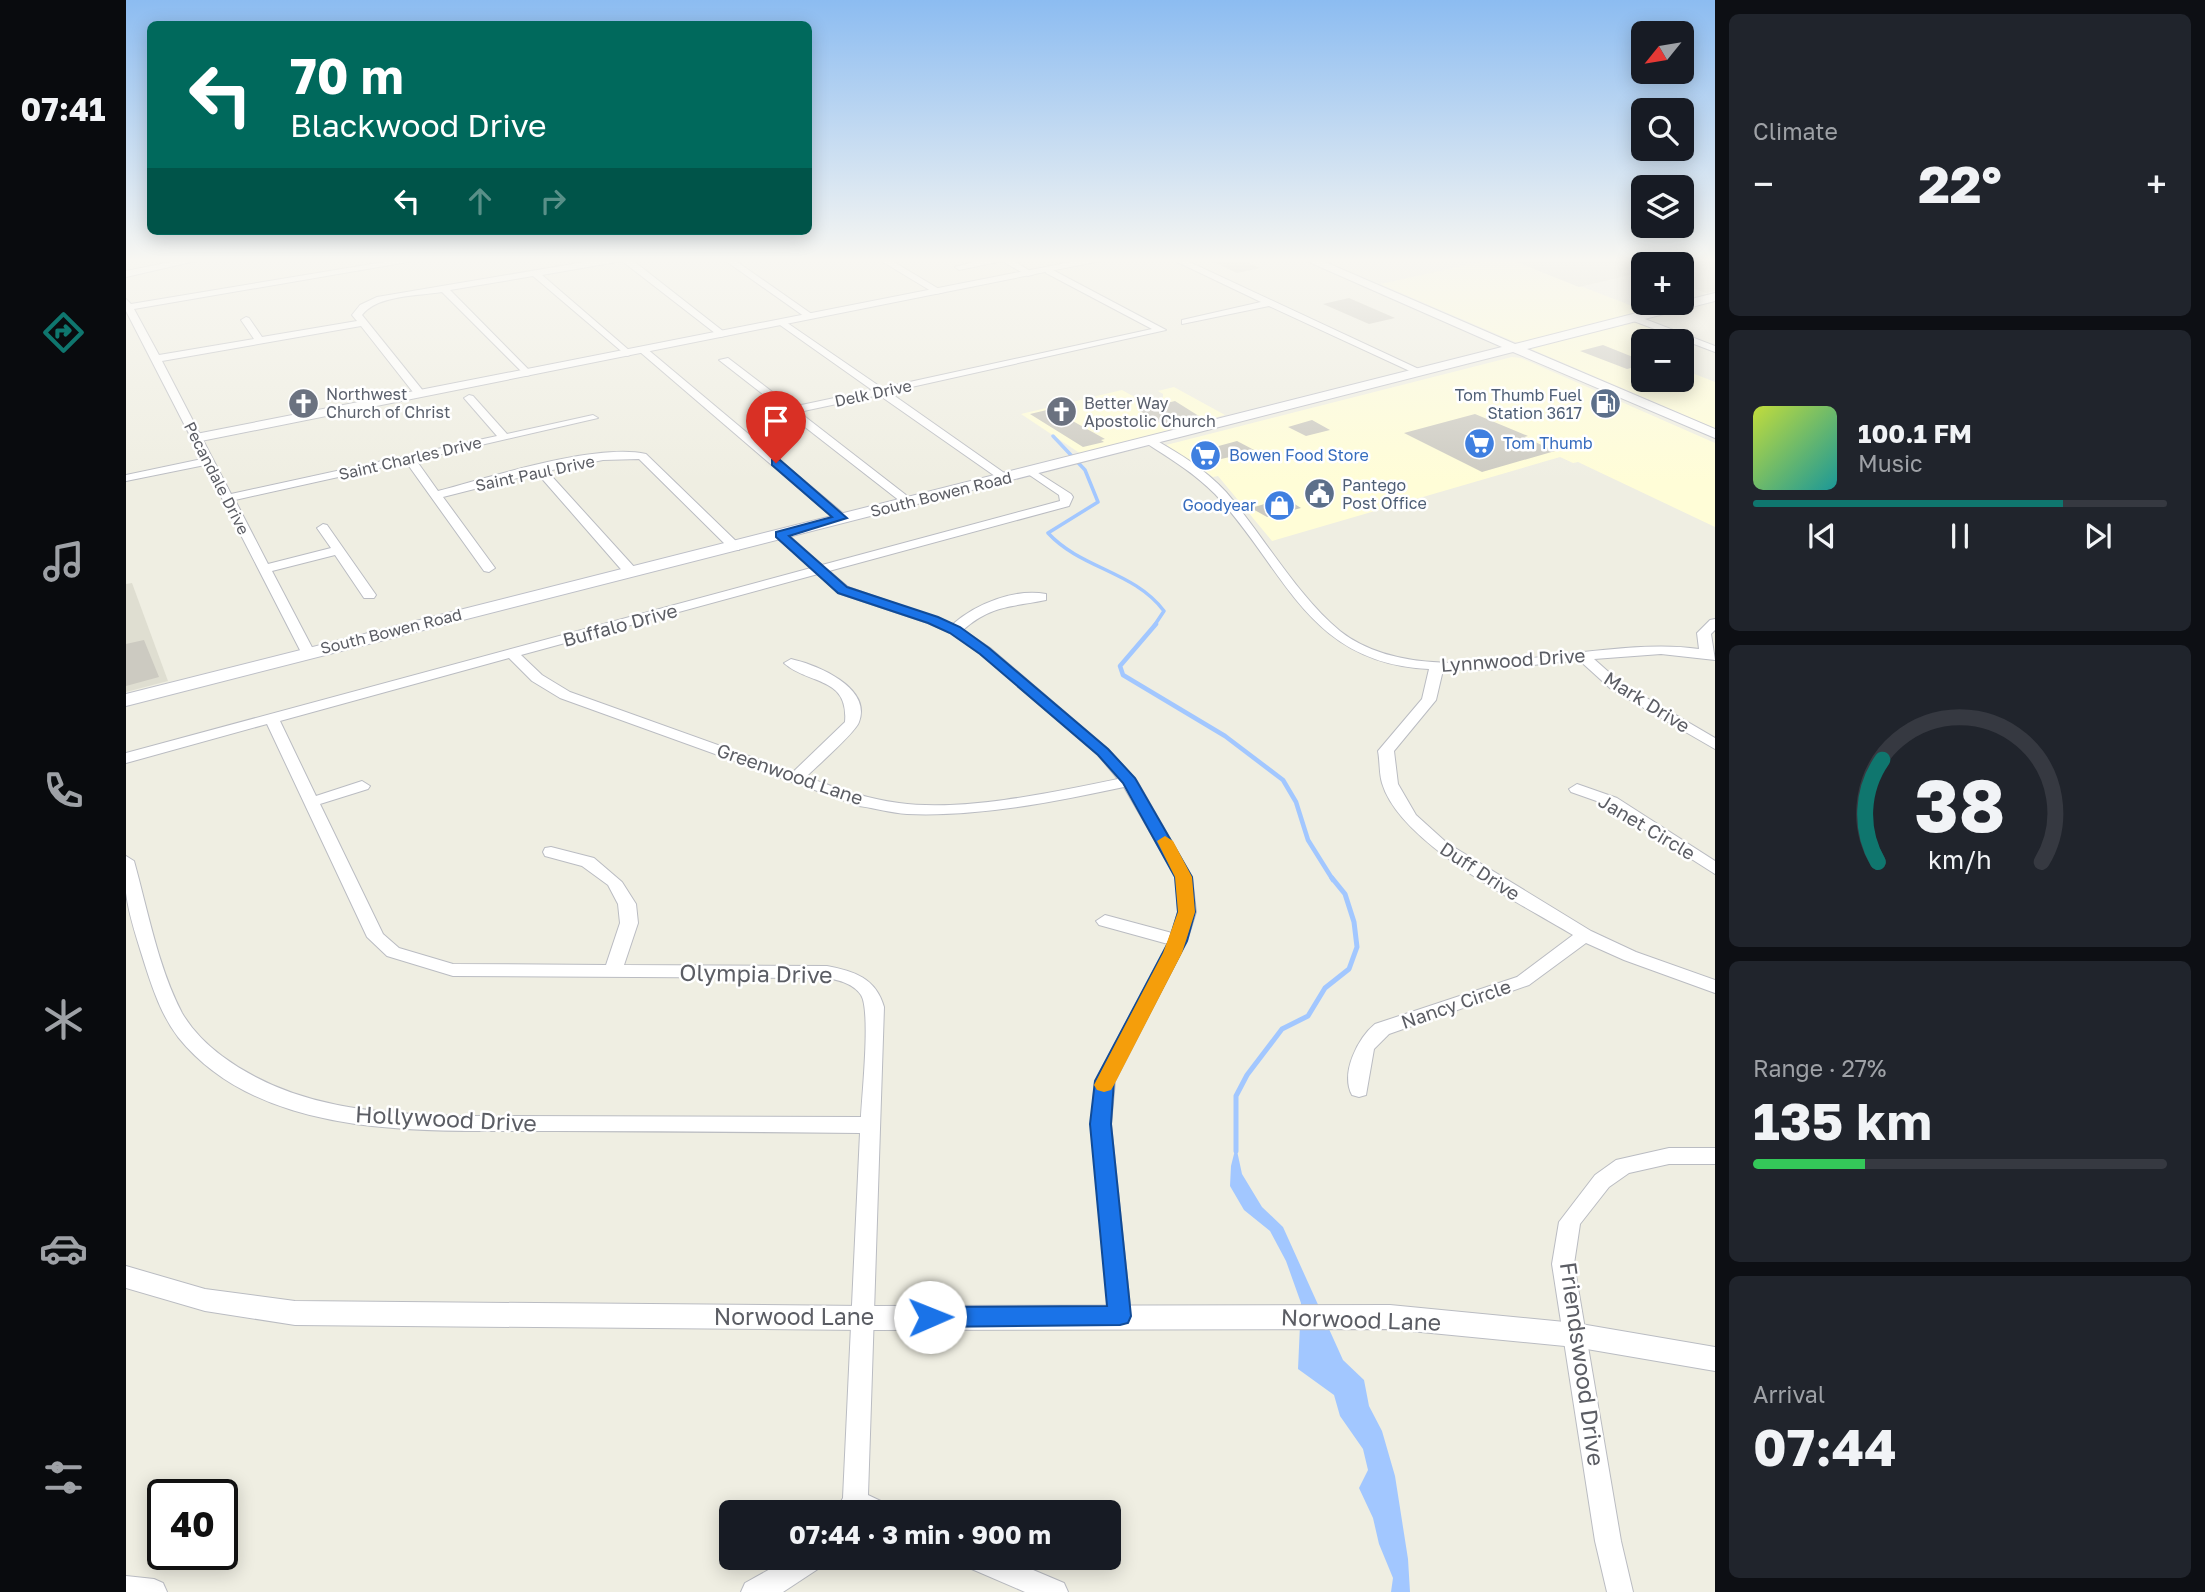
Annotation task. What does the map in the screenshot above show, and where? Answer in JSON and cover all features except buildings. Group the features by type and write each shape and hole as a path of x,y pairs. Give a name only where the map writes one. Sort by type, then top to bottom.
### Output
{"main road":[{"path":"1480,333 1715,434"},
{"name":"South Bowen Road","path":"126,700 1571,333"}],"street":[{"name":"Pecandale Drive","path":"142,333 307,653"},
{"path":"255,333 260,341"},
{"path":"155,359 304,333"},
{"path":"371,333 420,394"},
{"path":"487,333 526,373"},
{"path":"603,333 627,354"},
{"path":"196,438 732,333"},
{"path":"798,333 1006,478"},
{"name":"Delk Drive","path":"790,411 1146,333"},
{"path":"1336,333 1418,371"},
{"path":"1675,333 1715,349"},
{"path":"643,350 841,518"},
{"path":"724,360 909,502"},
{"path":"469,398 504,437"},
{"name":"Saint Charles Drive","path":"227,498 593,418"},
{"name":"Lynnwood Drive","path":"1150,441 1193,467 1220,493 1320,620 1344,639 1364,650 1437,667 1639,649 1711,655"},
{"name":"Saint Paul Drive","path":"437,495 622,454 634,454 642,456 735,547"},
{"path":"409,459 489,568"},
{"path":"126,478 208,461"},
{"path":"541,471 632,572"},
{"name":"Buffalo Drive","path":"126,758 1065,503 1067,497 1063,493 1032,472"},
{"path":"323,528 369,595"},
{"path":"780,534 843,590 933,620 955,630 985,651 1103,752 1129,781 1184,877 1186,912 1178,941 1105,1081 1101,1124 1120,1316"},
{"path":"264,569 338,550"},
{"path":"955,630 967,618 989,605 1011,599 1041,597"},
{"path":"1711,655 1704,632 1715,623"},
{"name":"Greenwood Lane","path":"512,654 537,678 565,695 859,801 904,809 1050,799 1129,781"},
{"name":"Mark Drive","path":"1582,656 1616,686 1715,744"},
{"path":"792,663 841,688 853,704 852,723 797,777"},
{"name":"Duff Drive","path":"1437,667 1436,682 1429,700 1386,751 1390,784 1409,818 1441,847 1585,935 1630,956 1715,987"},
{"name":"Olympia Drive","path":"271,718 376,937 393,952 453,970 827,972 847,976 865,985 873,995 875,1007 864,1318 851,1500"},
{"path":"312,802 362,786"},
{"name":"Janet Circle","path":"1577,789 1611,802 1715,869"},
{"path":"551,852 587,862 614,882 627,904 629,923 613,971"},
{"name":"Hollywood Drive","path":"126,861 166,1000 182,1030 225,1068 264,1090 307,1106 350,1115 435,1123 871,1125"},
{"path":"1105,921 1178,941"},
{"name":"Nancy Circle","path":"1359,1090 1364,1045 1382,1029 1522,981 1585,935"},
{"name":"Friendswood Drive","path":"1620,1592 1608,1541 1563,1264 1570,1222 1602,1181 1623,1166 1669,1156 1715,1156"},
{"name":"Norwood Lane","path":"126,1276 205,1300 295,1313 864,1318 1390,1317 1575,1335 1715,1359"},
{"path":"754,1592 794,1570"},
{"path":"1004,1570 1055,1592"},
{"path":"126,1589 154,1592"}],"shaded area":[{"path":"1495,333 1631,333 1631,392"},
{"path":"1512,357 1521,358 1715,443 1715,527 1578,462 1573,463 1560,457 1272,541 1218,476 1213,477 1166,445"},
{"path":"1694,374 1715,382 1715,428 1631,392 1694,392"},
{"path":"1174,387 1225,415 1081,454 1021,414 1122,390 1147,404 1147,401 1163,397 1158,391"},
{"path":"132,583 168,681 126,692 126,584"}],"water":[{"path":"1236,1146 1242,1174 1262,1207 1283,1227 1343,1360 1364,1380 1369,1406 1382,1431 1395,1476 1408,1559 1410,1592 1391,1592 1393,1578 1379,1544 1373,1518 1359,1488 1368,1470 1363,1449 1340,1416 1334,1395 1298,1369 1301,1303 1286,1261 1270,1231 1244,1210 1230,1186"}],"waterway":[{"path":"1053,436 1085,470 1098,502 1048,533 1076,555 1123,578 1152,598 1164,611 1154,626"},
{"path":"1156,624 1120,666 1123,675 1225,736 1283,780 1296,802 1308,840 1333,880"},
{"path":"1236,1151 1236,1096 1247,1075 1282,1029 1308,1016 1325,988 1349,969 1357,947 1354,922 1345,894 1332,878"}],"slow traffic":[{"path":"1104,1085 1178,941 1186,912 1184,877 1165,841"}],"place":[{"name":"Northwest Church of Christ","path":"303,403"},
{"name":"Tom Thumb Fuel Station 3617","path":"1605,404"},
{"name":"Better Way Apostolic Church","path":"1061,412"},
{"name":"Tom Thumb","path":"1480,443"},
{"name":"Bowen Food Store","path":"1206,455"},
{"name":"Pantego Post Office","path":"1319,494"},
{"name":"Goodyear","path":"1279,505"}],"route":[{"path":"776,463 841,518 780,534 843,590 933,620 955,630 985,651 1103,752 1129,781 1184,877 1186,912 1178,941 1105,1081 1101,1124 1120,1316 930,1317"}]}
